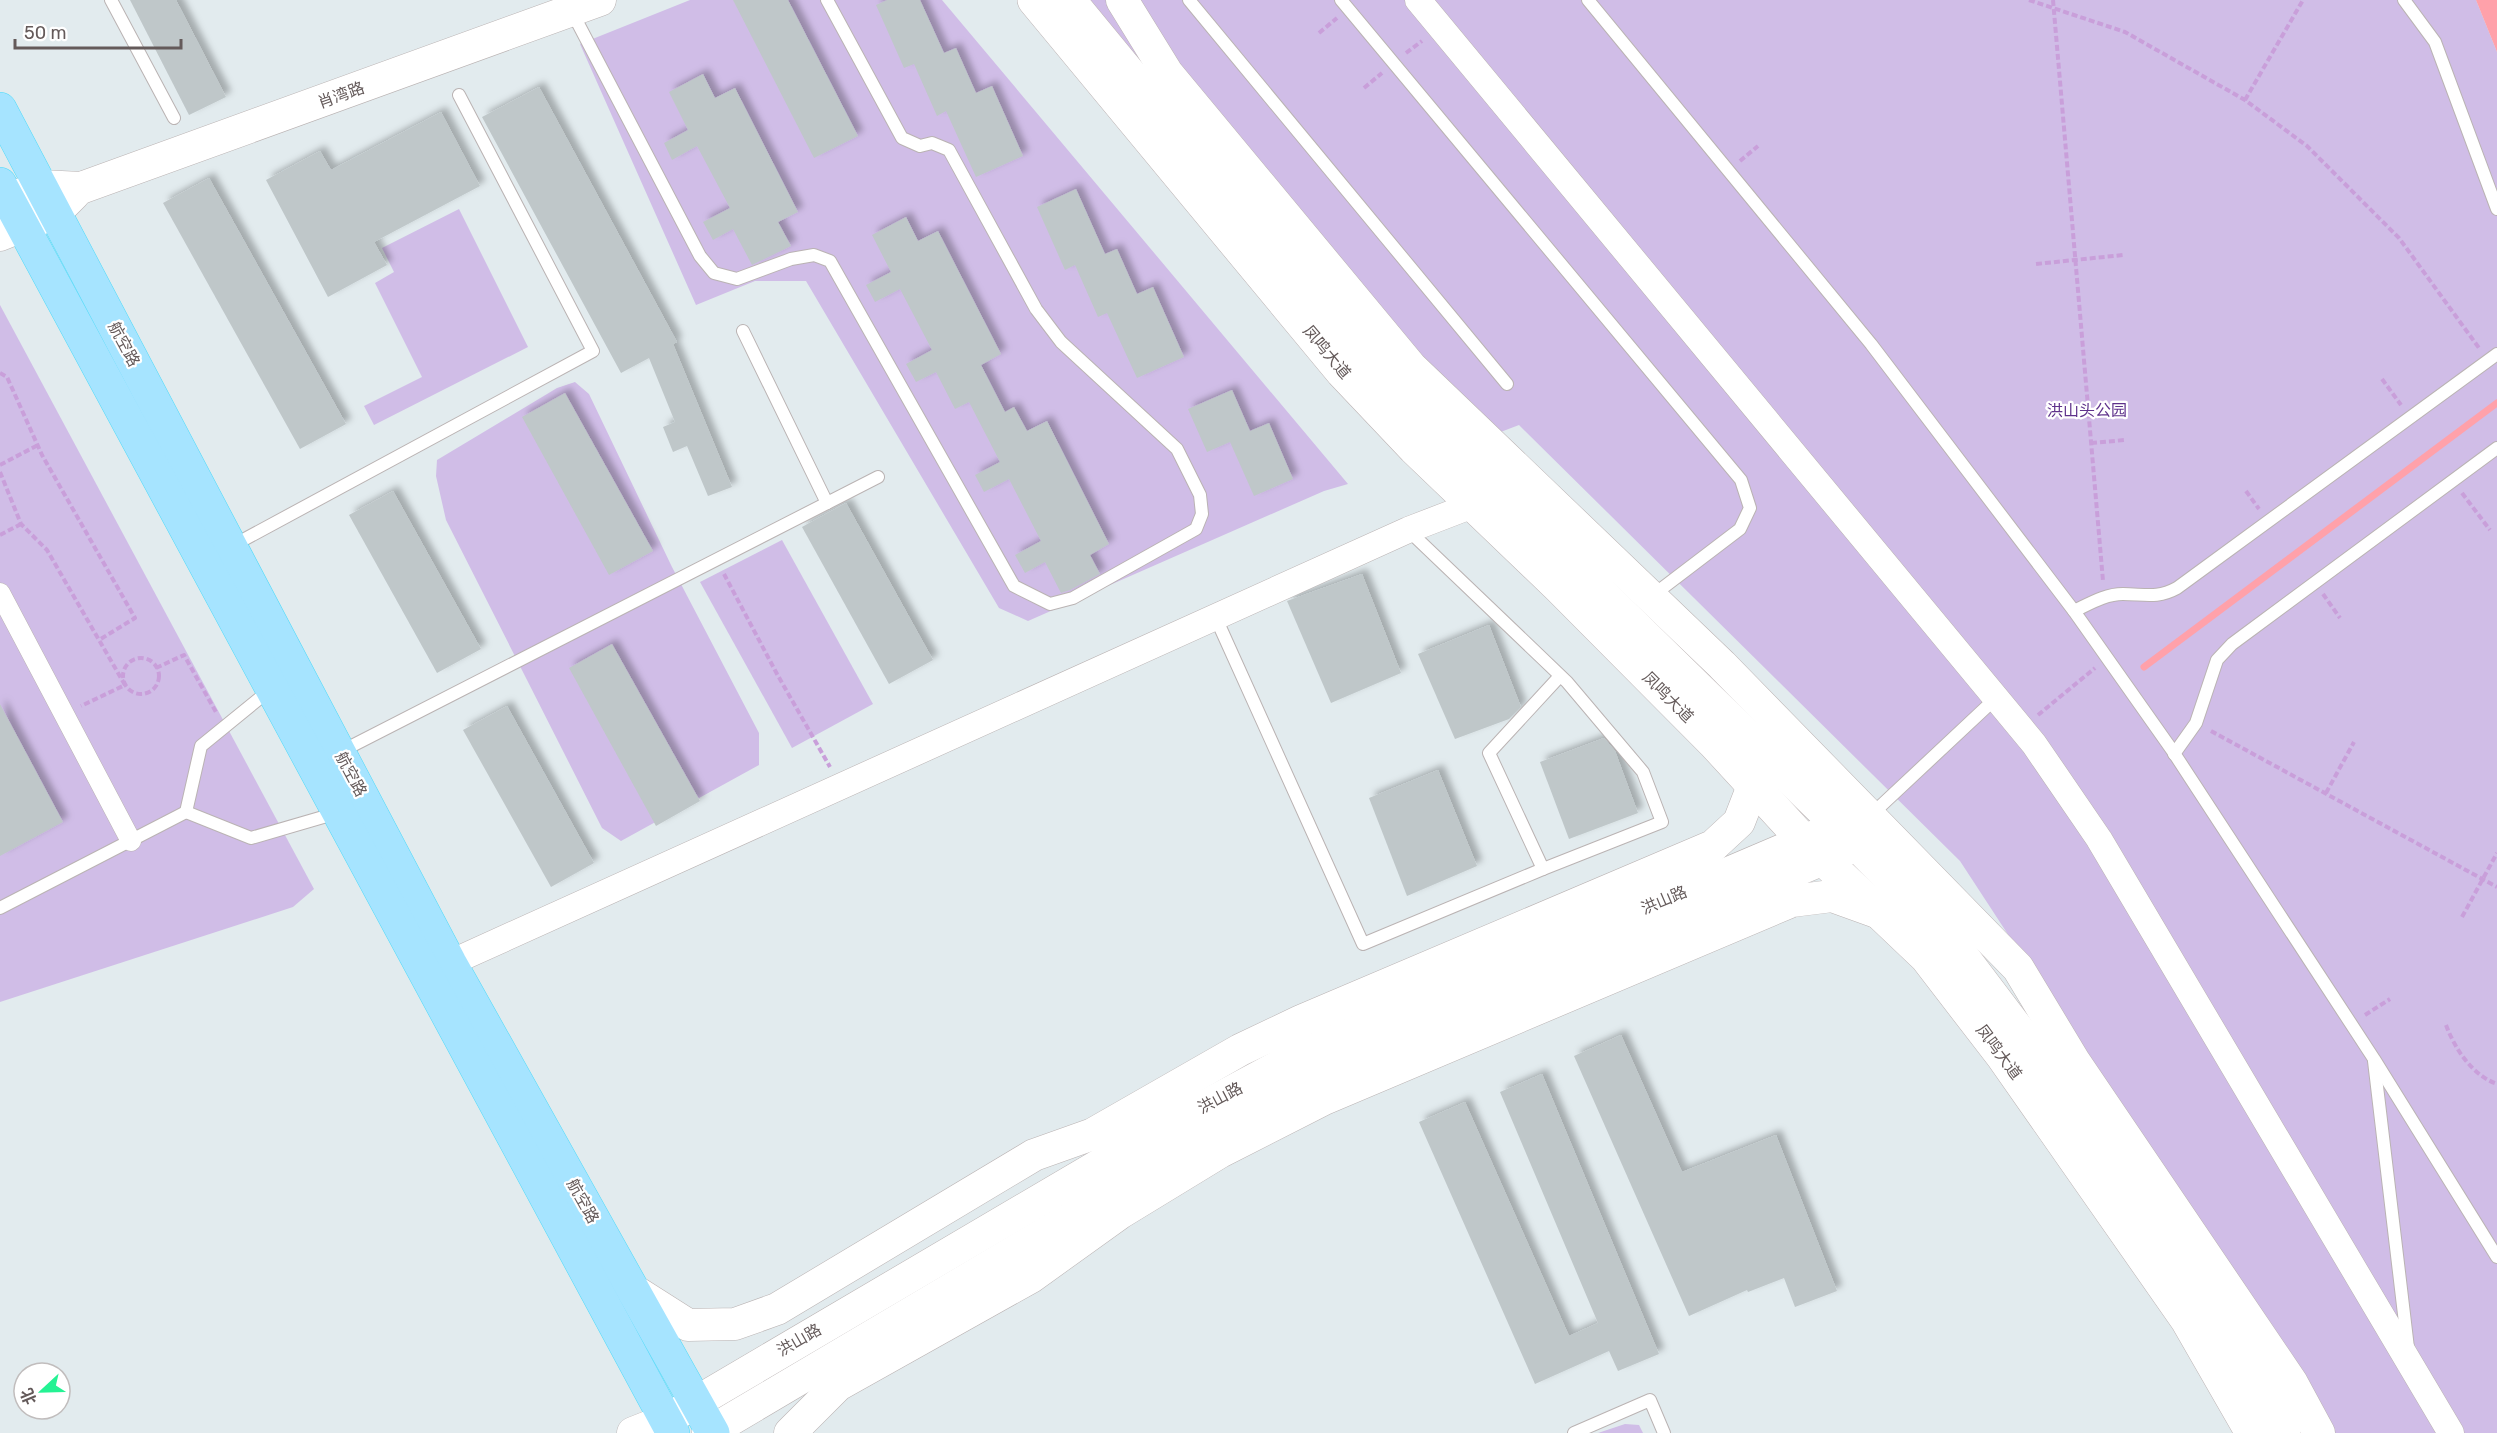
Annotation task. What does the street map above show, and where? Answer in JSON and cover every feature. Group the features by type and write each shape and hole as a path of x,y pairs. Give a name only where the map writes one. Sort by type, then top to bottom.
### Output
{"main road":[{"name":"凤鸣大道","path":"1034,0 1342,372 1414,447 1698,727 1814,850 1926,957 2003,1057 2187,1320 2252,1433"},
{"name":"凤鸣大道","path":"1070,0 1376,373 1855,829 1950,940 2025,1039 2212,1307 2284,1433"},
{"name":"航空路","path":"0,109 450,963 711,1432"},
{"name":"航空路","path":"6,210 272,688 669,1426"}],"street":[{"path":"1122,0 1167,73 1411,367 1722,665 1855,829 2018,968 2074,1061 2292,1383 2319,1433"},
{"path":"1418,0 2034,744 2099,839 2451,1433"},
{"name":"肖湾路","path":"6,210 48,200 586,5"},
{"path":"450,963 1215,616 1408,530 1473,505"},
{"path":"0,593 131,841"},
{"path":"633,1290 688,1325 735,1324 777,1309 1034,1155 1093,1134 1240,1050 1713,846 1739,822 1753,786"},
{"name":"洪山路","path":"711,1432 1093,1204 1162,1157 1307,1077 1814,850 1855,829"},
{"name":"洪山路","path":"633,1433 669,1426 695,1400 1147,1137 1294,1058 1814,850"},
{"path":"790,1433 837,1385 1031,1277 1120,1213 1220,1152 1324,1099 1792,901 1832,896 1882,915"}],"lane":[{"path":"111,0 174,118"},
{"path":"586,5 700,256 714,273 737,279 791,259 814,255 830,261 1014,586 1050,604 1073,598 1196,529 1202,514 1200,495 1177,449 1061,342 1036,309 949,150 932,143 920,146 902,138 826,0"},
{"path":"1189,0 1507,384"},
{"path":"1341,0 1741,480 1749,508 1740,529 1651,597"},
{"path":"1588,0 1872,344 2074,611 2174,754 2352,1024 2497,1257"},
{"path":"2404,0 2435,42 2497,209"},
{"path":"231,546 593,351 459,95"},
{"path":"743,331 827,502"},
{"path":"2074,611 2104,597 2122,594 2146,597 2164,596 2493,357"},
{"path":"2174,754 2196,723 2217,660 2232,644 2497,448"},
{"path":"339,752 878,477"},
{"path":"1215,616 1363,944 1662,822 1643,772 1560,676 1408,530"},
{"path":"1543,869 1489,753 1560,676"},
{"path":"186,813 201,746 272,688"},
{"path":"1855,829 1996,698"},
{"path":"0,908 186,813 251,838 338,813"},
{"path":"2374,1059 2410,1364"},
{"path":"1574,1433 1650,1401 1664,1433"}],"path":[{"path":"2029,0 2125,32 2245,100 2307,146 2399,238 2493,357"},
{"path":"2053,0 2104,597"},
{"path":"2245,100 2303,0"},
{"path":"2036,264 2122,255"},
{"path":"0,373 7,377 38,446 135,618 99,640"},
{"path":"2382,379 2410,418"},
{"path":"2091,443 2125,440"},
{"path":"0,465 38,446"},
{"path":"0,472 21,524 47,550 125,685 136,693 148,692 158,679 156,668 153,663 142,658 131,661 124,670 125,685"},
{"path":"2453,480 2490,530"},
{"path":"0,535 21,524"},
{"path":"717,559 777,674 841,786"},
{"path":"2315,583 2340,618"},
{"path":"156,668 183,655 224,727"},
{"path":"2042,712 2081,679"},
{"path":"64,714 125,685"},
{"path":"2196,723 2497,887"},
{"path":"2326,794 2354,742"},
{"path":"2462,917 2497,853"},
{"path":"2352,1024 2390,999"},
{"path":"2446,1025 2451,1040 2469,1065 2497,1084"}],"green space":[{"path":"690,0 942,0 1348,484 1324,491 1028,621 999,608 806,281 755,281 696,305 580,44"},
{"name":"洪山头公园","path":"1027,0 2476,0 2497,52 2497,1433 2283,1433 2168,1179 1960,861 1519,425 1456,449"},
{"path":"459,209 528,347 374,425 364,406 422,377 375,283 394,272 382,248"},
{"path":"0,305 314,889 293,907 0,1002"},
{"path":"575,382 589,394 672,567 759,733 759,765 621,841 602,828 446,520 436,476 437,460 557,388"},
{"path":"782,540 873,704 792,748 700,582"},
{"path":"1625,1424 1639,1425 1643,1433 1598,1433"}],"shaded area":[{"path":"2476,0 2497,0 2497,52"}],"building":[{"path":"130,0 176,0 226,97 189,115"},
{"path":"733,0 788,0 858,136 814,158"},
{"path":"887,0 920,0 944,53 956,48 976,93 992,86 1023,156 976,177 946,111 937,116 914,64 904,68 876,5"},
{"path":"703,74 715,98 735,88 798,212 778,222 791,246 752,265 733,229 713,240 703,222 730,208 697,146 672,160 664,143 688,130 669,92"},
{"path":"539,87 677,342 673,344 732,487 708,496 687,446 673,452 663,427 675,422 649,358 621,373 482,117"},
{"path":"441,112 480,186 374,242 387,265 328,297 266,180 320,151 331,170"},
{"path":"209,178 346,424 300,449 163,203"},
{"path":"1076,189 1105,254 1117,249 1137,294 1153,287 1184,357 1137,378 1107,313 1098,317 1075,265 1065,270 1037,207"},
{"path":"906,217 918,241 938,231 1001,354 981,365 1005,412 1014,407 1027,431 1047,421 1109,544 1090,555 1100,574 1070,590 1061,593 1045,562 1025,573 1015,555 1041,541 1009,479 984,492 975,475 1000,462 969,402 955,409 936,372 916,382 906,364 932,350 900,289 875,302 866,285 891,272 872,235"},
{"path":"1232,390 1250,431 1269,423 1293,479 1254,496 1230,442 1207,452 1188,409"},
{"path":"565,393 653,551 609,575 522,417"},
{"path":"393,491 481,649 437,673 349,515"},
{"path":"846,503 933,660 889,684 802,527"},
{"path":"1362,574 1401,673 1331,703 1287,601"},
{"path":"1489,625 1521,707 1509,719 1455,739 1418,654"},
{"path":"612,644 700,801 656,826 569,668"},
{"path":"0,704 63,822 0,856"},
{"path":"507,706 594,863 551,887 463,730"},
{"path":"1604,738 1615,751 1638,813 1569,839 1540,762"},
{"path":"1438,770 1477,866 1407,896 1369,798"},
{"path":"1621,1035 1682,1172 1776,1135 1837,1291 1795,1307 1784,1278 1748,1292 1747,1290 1689,1316 1574,1056"},
{"path":"1542,1074 1659,1354 1618,1371 1609,1351 1535,1384 1419,1122 1465,1102 1569,1336 1598,1323 1500,1092"}],"waterway":[{"path":"2144,667 2497,403"}]}
